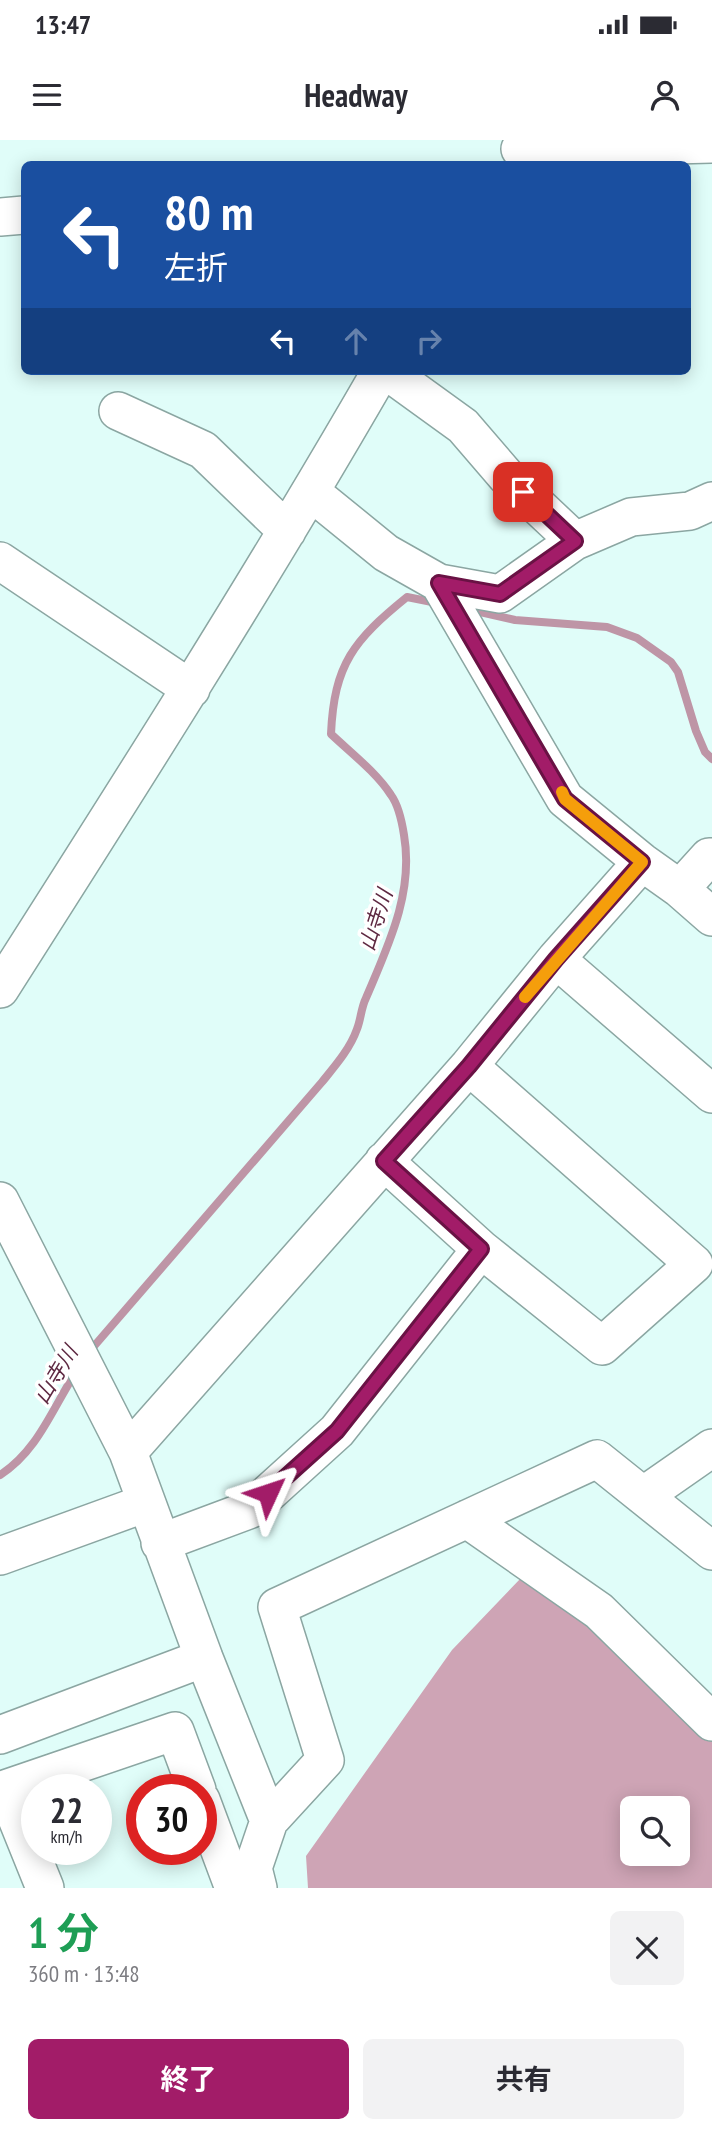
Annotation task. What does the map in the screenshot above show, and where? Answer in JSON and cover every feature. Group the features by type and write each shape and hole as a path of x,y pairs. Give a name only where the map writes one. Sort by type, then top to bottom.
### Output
{"street":[{"path":"518,151 712,144"},
{"path":"0,217 21,215"},
{"path":"0,989 191,689 288,531 379,375"},
{"path":"393,375 463,426 506,476 575,541"},
{"path":"118,411 203,450 288,531"},
{"path":"311,492 386,553 441,586 500,594 575,541 631,517 690,511 712,501"},
{"path":"0,561 191,689"},
{"path":"441,586 565,799 712,917"},
{"path":"680,889 709,857 712,857"},
{"path":"128,1452 469,1066 556,959 642,862"},
{"path":"556,959 712,1094"},
{"path":"384,1161 481,1249 602,1346 694,1264 469,1066"},
{"path":"0,1201 128,1452 160,1543 269,1821"},
{"path":"160,1543 251,1509 337,1431 481,1249"},
{"path":"643,1496 712,1448"},
{"path":"242,1882 269,1821 325,1760 277,1606 597,1459 712,1551"},
{"path":"0,1556 146,1503"},
{"path":"467,1519 599,1611 712,1722"},
{"path":"0,1735 204,1658"},
{"path":"46,1888 5,1789 175,1731 191,1774"},
{"path":"217,1832 242,1882"}],"shaded area":[{"path":"521,1578 712,1695 712,1888 308,1888 306,1856 452,1650"}],"waterway":[{"name":"山寺川","path":"89,1352 322,1082 342,1057 354,1036 364,1002 397,919 406,857 401,820 394,799 371,771 331,734 337,689 350,655 389,612 407,597 437,603"},
{"name":"山寺川","path":"467,609 515,620 607,627 637,638 671,662 678,672 696,731 705,752 712,759"},
{"name":"山寺川","path":"0,1475 25,1454 35,1441 76,1372"}],"slow traffic":[{"path":"525,997 642,862 565,799 562,792"}],"route":[{"path":"268,1493 337,1431 481,1249 384,1161 469,1066 556,959 642,862 565,799 439,583 500,594 575,541 523,492"}]}
